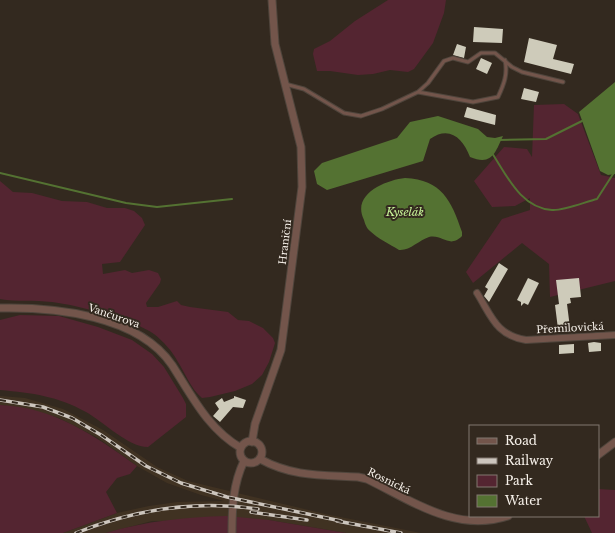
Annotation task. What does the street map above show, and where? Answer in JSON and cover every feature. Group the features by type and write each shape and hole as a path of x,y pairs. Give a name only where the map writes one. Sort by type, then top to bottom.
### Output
{"street":[{"name":"Hraniční","path":"252,442 260,409 281,350 302,187 301,147 275,44 272,0"},
{"name":"Přemilovická","path":"477,293 499,328 511,338 526,340 615,335"},
{"name":"Vančurova","path":"0,308 27,307 70,312 104,321 138,334 162,353 204,416 234,444 241,448"},
{"path":"252,442 261,448 262,453 260,459 252,463 244,461 240,454 241,448 244,444 252,442"},
{"path":"599,454 615,442"},
{"name":"Rosnická","path":"260,459 275,467 302,474 358,477 367,479 433,514 455,521 485,523 505,517"},
{"path":"232,533 232,500 238,474 244,461"}],"lane":[{"path":"285,84 304,89 344,113 352,116 361,116 382,109 418,92 428,83 447,59 468,62 481,53 494,53 506,60 512,67 522,72 563,82"},
{"path":"418,92 473,102 498,97 505,83 507,69 506,60"}],"shaded area":[{"path":"0,396 25,398 63,409 103,430 157,467 188,481 325,514 421,533 346,533 269,520 152,521 106,533 63,533 117,513 149,506 177,502 224,501 201,495 167,483 137,466 98,438 59,418 23,408 0,405"}],"green space":[{"path":"388,0 446,0 444,13 433,43 414,69 408,72 390,70 373,74 358,75 330,71 317,71 313,54 314,49 330,41 355,21"},
{"path":"564,104 578,114 601,175 615,178 615,281 550,297 549,264 522,243 473,283 466,272 502,219 530,210 530,198 515,206 492,207 474,181 504,147 527,149 532,157 534,105"},
{"path":"0,181 13,192 32,193 62,201 87,202 107,208 125,208 134,211 142,218 145,225 120,262 102,264 103,274 125,270 132,273 149,270 158,273 161,279 160,283 146,303 147,307 158,307 177,301 181,305 190,307 228,312 238,320 249,321 263,328 273,338 275,343 269,362 262,375 252,384 235,391 202,398 191,386 171,351 154,334 145,329 105,314 76,306 52,302 0,299"},
{"path":"20,315 59,316 98,327 132,340 152,354 164,367 186,404 186,417 148,447 140,446 124,439 93,416 65,402 34,394 0,390 0,320"},
{"path":"0,405 20,407 56,417 89,434 137,466 130,474 117,478 106,492 117,513 63,533 0,533"},
{"path":"599,489 615,490 615,533 592,533 584,517 599,517"},
{"path":"226,516 269,520 346,533 106,533 136,525 166,520"}],"water":[{"path":"615,82 615,174 608,175 600,171 579,112"},
{"path":"438,116 478,129 487,137 495,138 503,136 498,148 488,159 483,160 470,157 460,140 455,136 444,133 430,139 423,161 327,190 317,184 314,171 322,163 397,138 410,122"},
{"name":"Kyselák","path":"405,178 428,183 443,194 454,210 462,236 453,241 438,237 429,237 407,249 399,250 380,239 367,228 361,211 362,203 366,196 380,185"}],"building":[{"path":"474,27 503,29 502,43 473,42"},
{"path":"529,38 557,45 553,59 574,64 571,74 524,62"},
{"path":"457,44 466,47 464,58 453,55"},
{"path":"481,58 492,63 487,74 476,69"},
{"path":"524,88 539,92 536,102 521,99"},
{"path":"467,107 496,115 495,125 464,117"},
{"path":"499,263 508,269 489,302 484,296 488,289 485,287"},
{"path":"528,278 539,283 528,305 524,303 521,306 521,302 517,300"},
{"path":"579,278 581,297 570,298 571,303 567,304 570,328 558,329 555,305 559,304 556,280"},
{"path":"588,343 601,343 601,351 589,352"},
{"path":"574,344 574,353 559,354 559,345"},
{"path":"234,396 246,400 243,408 233,407 220,422 213,416 219,409 215,403 222,398 224,402 234,398"}],"waterway":[{"path":"499,140 546,139 582,121"},
{"path":"492,153 509,181 523,197 541,208 552,210 568,208 597,199 615,171"},
{"path":"0,173 126,203 157,207 232,199"}],"railway":[{"path":"0,400 43,407 72,418 101,435 146,466 181,483 227,497 341,521"},
{"path":"76,533 120,518 165,509 211,506 258,509"},
{"path":"251,512 307,520"},
{"path":"337,521 401,533"}]}
